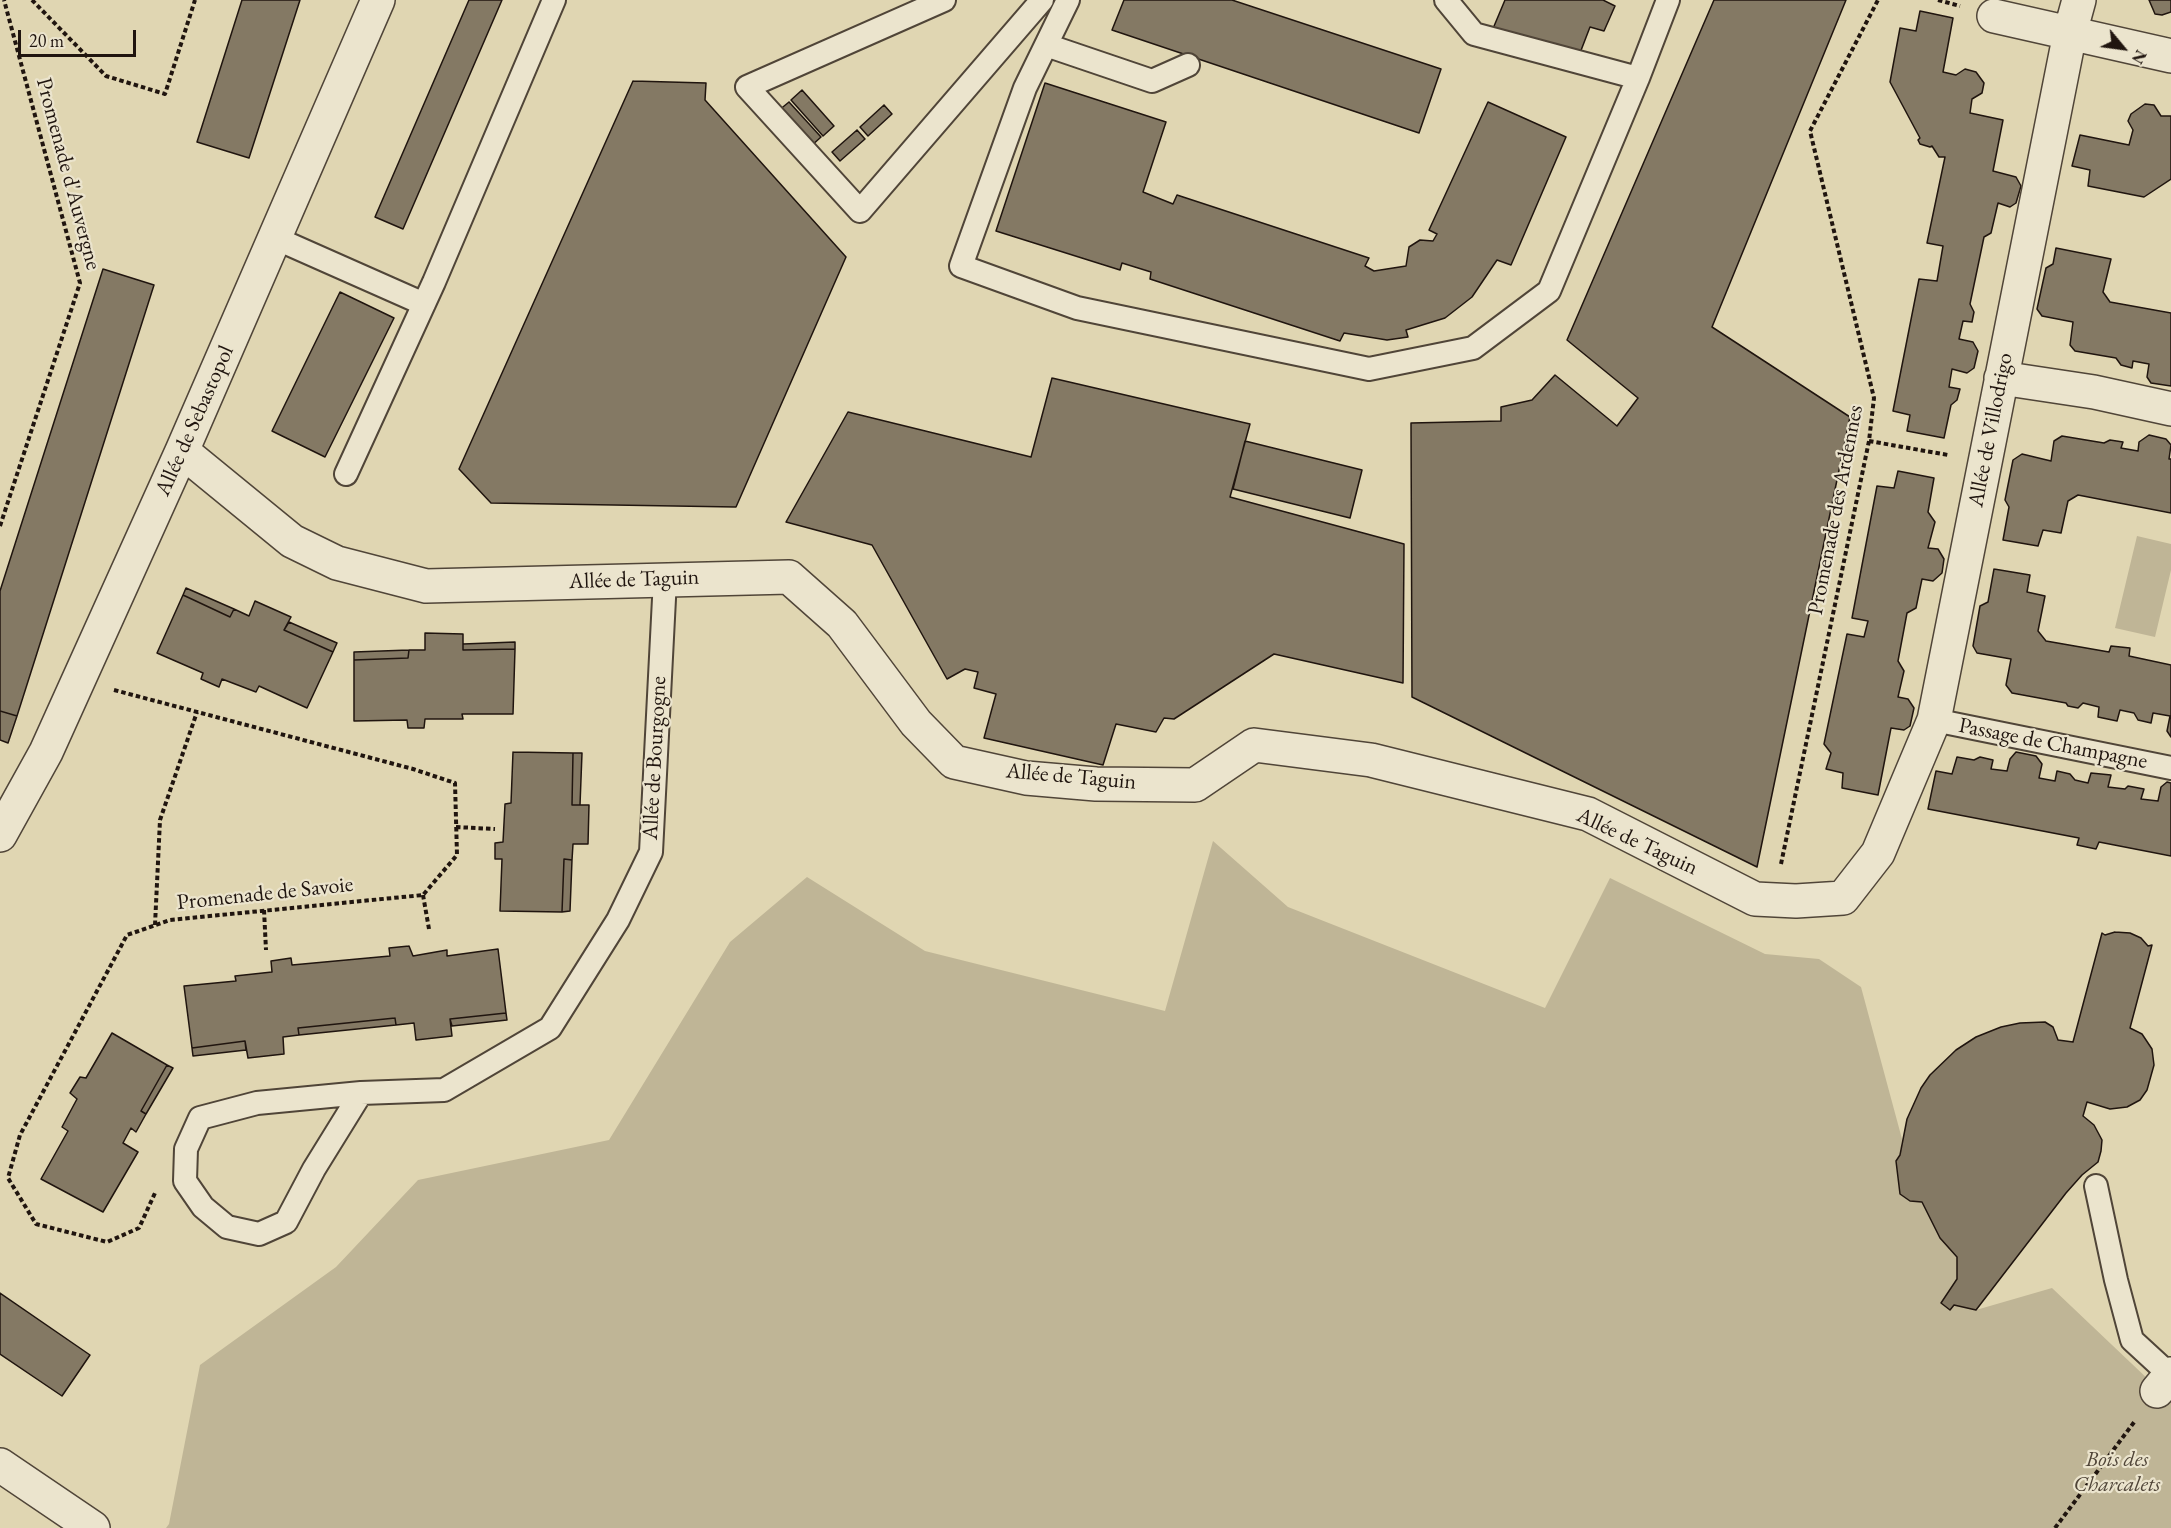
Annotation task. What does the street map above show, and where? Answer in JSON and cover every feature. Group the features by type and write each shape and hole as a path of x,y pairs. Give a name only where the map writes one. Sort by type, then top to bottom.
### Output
{"street":[{"name":"Allée de Sebastopol","path":"0,835 46,752 183,451 378,0"},
{"name":"Allée de Villodrigo","path":"1878,853 1934,720 2070,33 2079,0"},
{"path":"1994,16 2171,56"},
{"path":"2001,378 2094,392 2171,409"},
{"name":"Allée de Taguin","path":"183,451 292,541 337,563 426,586 789,577 842,624 916,723 954,762 1026,778 1096,784 1195,785 1254,745 1371,760 1588,814 1755,899 1796,901 1843,898 1878,853"},
{"path":"0,1465 93,1528"}],"lane":[{"path":"346,474 424,304 554,0"},
{"path":"944,0 747,87 860,211 1042,0"},
{"path":"1068,0 1025,88 961,266 1077,308 1369,369 1473,348 1549,291 1668,0"},
{"path":"1446,0 1474,34 1638,78"},
{"path":"1046,45 1152,81 1188,65"},
{"path":"276,238 424,304"},
{"name":"Allée de Bourgogne","path":"361,1093 314,1169 286,1222 259,1234 227,1227 203,1207 185,1181 186,1149 200,1119 257,1103 361,1093 444,1090 550,1028 618,920 651,852 665,579"},
{"name":"Passage de Champagne","path":"1934,720 2171,768"},
{"path":"2096,1186 2116,1280 2132,1340 2166,1380"}],"path":[{"name":"Promenade d'Auvergne","path":"0,526 80,284 4,0"},
{"path":"32,0 106,76 165,94 195,0"},
{"name":"Promenade des Ardennes","path":"1774,900 1869,441 1874,398 1810,131 1878,0"},
{"path":"1869,441 1984,462"},
{"path":"79,680 413,769 455,783 457,855 423,895 429,929"},
{"path":"155,925 160,820 197,712"},
{"path":"456,827 495,829"},
{"name":"Promenade de Savoie","path":"186,1149 172,1157 139,1228 107,1242 36,1224 8,1178 20,1135 127,935 170,920 423,895"},
{"path":"264,910 266,950"},
{"path":"2055,1528 2166,1380"}],"green space":[{"path":"2137,536 2171,544 2171,570 2155,637 2115,628"},
{"name":"Bois des Charcalets","path":"1213,841 1288,907 1545,1008 1610,878 1765,954 1819,959 1861,987 1902,1139 1900,1155 1896,1161 1900,1194 1910,1201 1922,1202 1940,1238 1957,1257 1957,1279 1941,1303 1950,1310 1954,1305 1976,1310 2052,1288 2171,1401 2171,1528 166,1528 169,1524 200,1365 336,1267 418,1180 609,1140 730,942 807,877 925,951 1165,1011"}],"building":[{"path":"242,0 300,0 249,158 197,142"},
{"path":"469,0 502,0 403,229 375,217"},
{"path":"1124,0 1232,0 1441,69 1419,133 1112,30"},
{"path":"1505,0 1603,0 1615,6 1604,31 1590,27 1575,66 1492,31"},
{"path":"1714,0 1846,0 1712,327 1850,417 1757,867 1412,697 1411,423 1501,421 1501,407 1532,400 1555,375 1617,426 1638,398 1567,340"},
{"path":"2149,0 2171,0 2171,12 2162,15 2155,14"},
{"path":"1920,11 1953,18 1943,72 1956,75 1965,69 1976,72 1984,83 1982,93 1972,99 1970,113 2003,120 1993,171 2016,177 2021,186 2016,203 2010,207 1998,203 1991,233 1984,237 1970,304 1974,312 1972,322 1963,321 1959,339 1973,342 1978,351 1974,368 1967,373 1952,369 1949,387 1960,389 1957,400 1951,405 1944,438 1907,431 1910,415 1893,411 1919,279 1937,281 1943,246 1927,243 1945,157 1939,157 1932,146 1920,144 1918,140 1920,138 1890,82 1900,28 1916,31"},
{"path":"633,81 706,83 705,100 846,257 736,507 491,503 459,469"},
{"path":"1045,83 1166,122 1143,192 1173,204 1177,195 1369,258 1365,266 1374,271 1406,266 1409,247 1420,240 1433,241 1437,234 1429,230 1488,102 1566,137 1511,265 1497,260 1472,297 1445,318 1406,330 1408,337 1387,340 1344,333 1340,341 1150,279 1151,272 1122,263 1120,270 996,231"},
{"path":"802,90 834,126 823,136 791,100"},
{"path":"789,102 821,137 810,147 778,111"},
{"path":"2145,104 2154,105 2161,116 2171,116 2171,179 2144,197 2088,186 2090,170 2072,166 2080,135 2129,145 2133,130 2128,121 2131,114"},
{"path":"884,105 892,114 868,136 860,127"},
{"path":"857,130 865,139 840,161 832,152"},
{"path":"2056,248 2111,259 2103,292 2110,302 2171,313 2171,386 2151,383 2147,377 2149,364 2133,361 2132,368 2121,365 2116,358 2075,351 2070,345 2073,322 2042,316 2037,309 2046,268 2053,264"},
{"path":"103,269 154,285 17,716 0,711 0,591"},
{"path":"340,292 394,318 325,457 272,431"},
{"path":"1052,378 1250,424 1230,497 1404,544 1403,683 1274,654 1174,719 1164,718 1156,732 1116,724 1103,765 984,738 996,694 974,688 978,672 965,669 947,679 872,545 786,522 848,412 1031,457"},
{"path":"2149,435 2166,439 2171,445 2169,459 2171,459 2171,513 2078,495 2068,501 2061,533 2043,530 2038,546 2003,540 2009,507 2005,500 2013,460 2022,454 2051,461 2054,441 2062,436 2104,443 2110,440 2123,442 2121,448 2138,451 2139,442"},
{"path":"1245,441 1362,470 1350,518 1233,489"},
{"path":"1898,471 1934,478 1928,512 1935,522 1928,548 1938,549 1944,559 1942,573 1933,581 1922,579 1916,608 1907,613 1898,661 1904,671 1898,697 1908,699 1914,708 1910,726 1904,730 1891,728 1878,795 1842,788 1843,773 1826,769 1831,753 1824,744 1847,634 1864,637 1868,621 1852,618 1877,486 1894,488"},
{"path":"1994,569 2030,575 2027,592 2045,596 2038,631 2046,641 2109,652 2111,646 2130,648 2129,656 2171,665 2171,737 2167,731 2170,716 2153,713 2151,723 2138,720 2134,713 2120,710 2117,721 2098,717 2099,707 2083,703 2078,708 2068,706 2066,703 2012,693 2006,685 2011,659 1977,653 1973,646 1980,606 1988,602"},
{"path":"186,588 234,609 230,617 183,595"},
{"path":"183,595 230,617 234,609 249,616 255,601 291,617 284,630 333,652 307,708 259,686 256,692 222,679 219,687 201,679 203,673 157,653"},
{"path":"289,622 337,643 333,652 284,630"},
{"path":"425,633 463,634 463,650 515,649 513,714 462,714 463,719 425,719 424,728 408,728 407,720 354,721 354,660 408,658 409,650 425,650"},
{"path":"515,642 515,649 463,650 463,644"},
{"path":"409,650 408,658 354,660 354,652"},
{"path":"0,711 17,716 8,743 0,740"},
{"path":"513,752 573,753 572,805 589,805 588,844 573,844 572,860 564,859 562,912 500,911 502,859 495,859 495,843 503,842 505,804 511,803"},
{"path":"2016,752 2036,756 2042,764 2039,778 2055,781 2057,771 2070,774 2075,780 2088,783 2091,773 2111,775 2108,787 2125,789 2128,786 2144,789 2141,799 2158,801 2161,787 2167,782 2171,783 2171,856 2099,842 2096,849 2077,845 2079,838 1928,809 1936,771 1952,774 1957,757 1974,760 1980,757 1993,760 1991,769 2007,771 2010,759"},
{"path":"573,753 582,753 580,805 572,805"},
{"path":"564,859 572,860 570,911 562,912"},
{"path":"2115,932 2130,933 2141,938 2148,946 2152,945 2130,1028 2142,1034 2152,1049 2154,1065 2147,1090 2140,1100 2127,1107 2110,1109 2087,1102 2083,1116 2094,1125 2102,1140 2098,1162 2066,1193 1976,1310 1954,1305 1950,1310 1941,1303 1957,1279 1957,1257 1940,1238 1922,1202 1910,1201 1900,1194 1896,1161 1900,1155 1907,1119 1921,1088 1930,1075 1956,1050 1976,1037 2001,1027 2020,1023 2045,1022 2053,1027 2058,1040 2073,1042 2102,933 2105,935"},
{"path":"409,946 413,956 447,950 447,956 498,949 506,1013 450,1019 452,1036 416,1040 414,1023 396,1025 395,1018 298,1028 299,1035 283,1037 284,1054 248,1058 245,1041 192,1048 184,986 236,981 235,976 272,972 271,961 291,958 292,965 390,956 389,948"},
{"path":"506,1013 507,1020 452,1026 450,1019"},
{"path":"395,1018 396,1025 299,1035 298,1028"},
{"path":"112,1033 167,1065 141,1111 146,1114 136,1132 131,1128 123,1143 138,1152 103,1212 41,1179 68,1131 62,1127 77,1099 70,1093 80,1077 86,1078"},
{"path":"245,1041 246,1050 193,1056 192,1048"},
{"path":"167,1065 173,1068 146,1114 141,1111"},
{"path":"0,1293 90,1355 62,1396 0,1354"}]}
